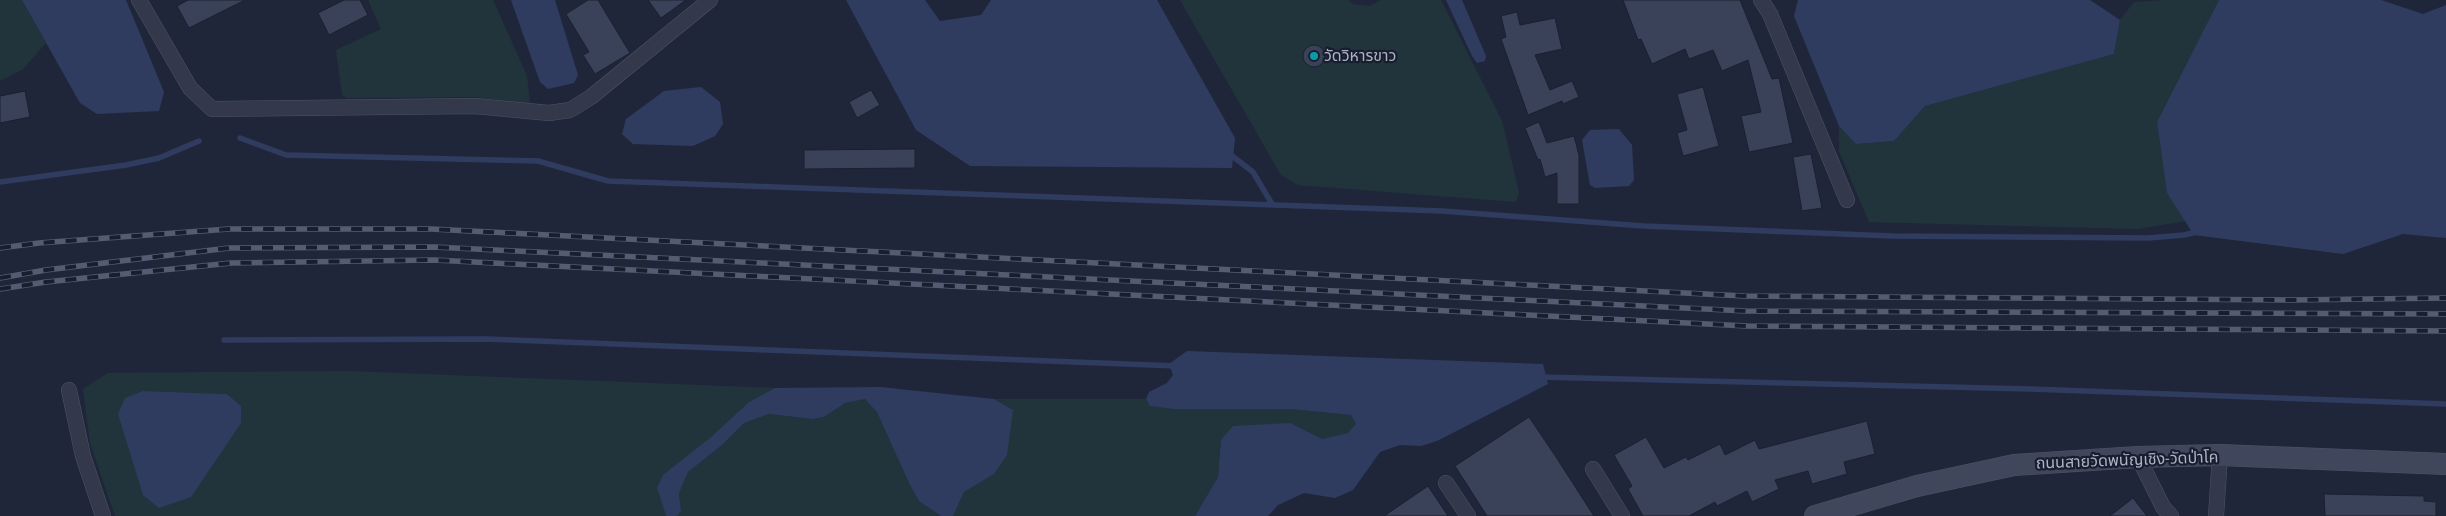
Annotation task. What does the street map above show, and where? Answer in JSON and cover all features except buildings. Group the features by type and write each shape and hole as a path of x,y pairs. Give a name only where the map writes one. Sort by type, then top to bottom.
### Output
{"main road":[{"name":"ถนนสายวัดพนัญเชิง-วัดป่าโค","path":"1815,516 1917,486 2014,465 2138,457 2220,456 2446,464"}],"street":[{"path":"139,0 190,88 212,109 475,106 549,113 570,110 591,97 708,1"},
{"path":"1761,0 1772,7 1847,200"},
{"path":"69,390 83,456 103,516"},
{"path":"2216,516 2220,456"},
{"path":"2138,457 2163,507 2171,516"},
{"path":"1593,468 1622,516"},
{"path":"1446,483 1468,516"}],"shaded area":[{"path":"0,0 22,0 46,43 23,69 0,81"},
{"path":"368,0 493,0 527,76 530,104 475,97 347,98 342,95 336,50 381,29"},
{"path":"1180,0 1349,0 1352,4 1370,6 1381,0 1441,0 1502,121 1519,192 1516,202 1298,185 1281,175"},
{"path":"2219,0 2157,122 2167,193 2186,221 2137,229 1869,222 1839,151 1839,126 1856,144 1894,141 1925,106 2114,54 2120,20 2134,2"},
{"path":"347,371 775,388 749,402 657,488 666,516 115,516 90,443 83,389 108,373","holes":["143,391 227,394 241,406"]},
{"path":"865,399 877,411 919,501 941,516 677,516 681,511 679,493 688,472 722,445 744,423 769,414 812,419 824,417 845,403"},
{"path":"994,399 1146,399 1150,406 1291,409 1351,415 1356,424 1349,433 1322,439 1290,423 1221,440 1218,477 1195,516 953,516 964,492 994,474 1013,410"}],"water":[{"path":"22,0 126,0 164,92 159,111 97,114 80,103"},
{"path":"511,0 555,0 578,75 574,83 548,89 540,82"},
{"path":"846,0 925,0 940,21 981,15 991,0 1157,0 1235,138 1232,168 970,166 916,130"},
{"path":"1446,0 1462,0 1486,56 1485,61 1477,63 1472,56"},
{"path":"1798,0 2090,0 2120,20 2114,54 1925,106 1894,141 1856,144 1839,126 1794,16"},
{"path":"2219,0 2381,0 2423,14 2446,5 2446,238 2403,234 2343,254 2194,235 2167,193 2157,122"},
{"path":"701,87 720,102 723,124 715,136 693,146 633,144 622,134 626,119 664,91"},
{"path":"1619,129 1632,145 1634,180 1629,186 1595,188 1590,185 1582,140 1590,130"},
{"path":"1187,351 1543,364 1548,384 1437,441 1421,446 1400,445 1380,452 1353,490 1335,498 1304,493 1278,505 1268,516 1195,516 1218,477 1221,440 1233,426 1290,423 1322,439 1348,433 1356,424 1351,415 1291,409 1175,409 1150,406 1146,399 1149,392 1167,383 1173,375 1169,364"},
{"path":"880,387 994,399 1013,410 1007,455 994,474 964,492 953,516 941,516 919,501 877,412 865,399 845,403 824,417 812,419 769,414 744,423 722,445 688,472 679,493 681,511 677,516 666,516 657,488 663,475 710,438 749,402 775,388"},
{"path":"143,391 227,394 241,406 241,423 191,497 159,508 143,495 118,414 125,398"}],"waterway":[{"path":"240,138 286,155 538,161 608,181 1442,211 1644,226 1892,236 2148,238 2184,235 2201,231"},
{"path":"0,182 126,165 159,158 199,141"},
{"path":"1227,152 1253,172 1272,204"},
{"path":"224,340 487,339 1177,366"},
{"path":"1539,377 2030,389 2446,404"}],"railway":[{"path":"0,248 39,243 229,229 431,229 1744,296 2291,300 2446,298"},
{"path":"0,278 46,270 229,248 434,247 1746,311 2446,314"},
{"path":"0,289 46,282 231,263 434,260 1747,326 2446,331"}],"place":[{"name":"วัดวิหารขาว","path":"1314,56"}]}
